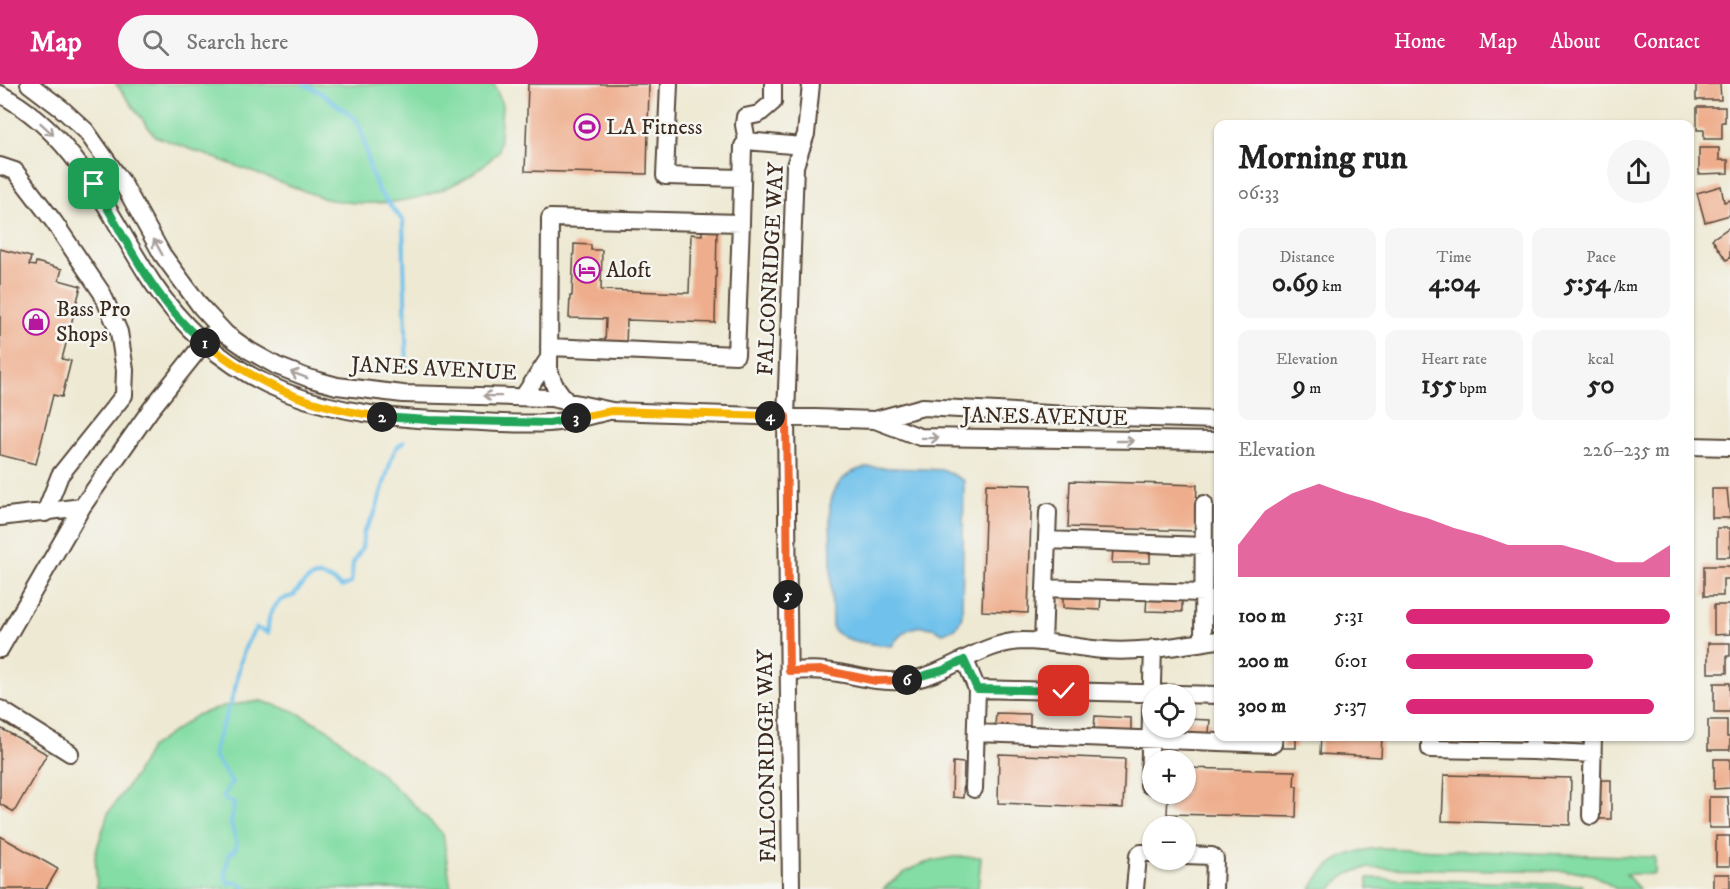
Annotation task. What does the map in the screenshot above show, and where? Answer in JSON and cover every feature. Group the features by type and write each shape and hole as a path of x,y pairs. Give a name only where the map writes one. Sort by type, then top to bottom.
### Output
{"street":[{"name":"JANES AVENUE","path":"29,84 86,131 122,182 162,254 201,308 250,351 277,366 308,378 337,386 403,394 551,398 612,411 875,420 923,407 1214,420"},
{"path":"669,84 665,176 742,178"},
{"path":"549,353 736,355 743,146 747,141 744,125 746,117 759,114 773,102 773,84"},
{"name":"FALCONRIDGE WAY","path":"791,889 786,417 795,166 802,146 810,106 811,84"},
{"name":"JANES AVENUE","path":"0,94 17,103 72,154 94,184 154,285 175,314 233,364 266,384 322,406 354,413 428,420 549,423 612,411"},
{"path":"747,141 802,146"},
{"path":"0,166 15,171 54,222 102,292 119,332 125,370 124,395 60,475 45,513"},
{"path":"566,401 554,384 549,353 550,218 741,224"},
{"path":"0,649 82,507 151,409 218,325"},
{"path":"523,397 549,353"},
{"name":"JANES AVENUE","path":"875,420 920,438 1214,441"},
{"path":"1694,446 1730,447"},
{"path":"789,671 823,670 876,681 910,680 943,670 986,649 1020,641 1103,650 1153,648 1210,641 1203,593 1204,504"},
{"path":"0,517 82,507"},
{"path":"1043,642 1048,512"},
{"path":"1047,540 1203,546"},
{"path":"1045,588 1203,593"},
{"path":"1152,684 1153,648"},
{"path":"964,660 977,689 974,789"},
{"path":"977,689 1142,693"},
{"path":"1196,694 1214,694"},
{"path":"0,709 70,753"},
{"path":"976,733 1274,744 1274,741"},
{"path":"1150,739 1150,750"},
{"path":"1430,741 1430,749 1534,744 1593,754"},
{"path":"1591,816 1593,741"},
{"path":"1135,889 1138,856 1142,853"},
{"path":"1196,855 1212,856 1215,859 1215,889"}],"green space":[{"path":"116,84 494,84 502,104 499,151 462,180 419,197 373,203 326,199 155,136"},
{"path":"261,701 294,711 327,729 413,804 443,834 451,889 97,889 95,855 108,813 134,777 150,748 197,715 224,706"},
{"path":"1368,849 1655,857 1655,874 1626,874 1639,889 1616,889 1594,875 1576,871 1366,868 1347,875 1332,889 1311,889 1324,871 1340,859"},
{"path":"953,857 981,857 978,889 883,889 915,867"},
{"path":"1368,878 1582,885 1581,889 1368,889"}],"water":[{"path":"867,467 945,470 964,481 962,615 958,625 953,629 943,633 928,627 914,628 902,634 892,646 849,639 836,632 832,626 830,506 834,491 842,480 852,472"}],"building":[{"name":"LA Fitness","path":"528,84 649,84 647,174 525,171"},
{"path":"1696,84 1720,84 1721,100 1696,100"},
{"path":"1697,107 1725,107 1722,139 1704,139 1704,130 1697,130"},
{"path":"1699,148 1719,148 1719,160 1728,160 1728,173 1699,174"},
{"path":"1721,186 1724,202 1730,200 1730,215 1705,222 1697,193"},
{"path":"1730,227 1730,258 1726,260 1712,239"},
{"name":"Aloft","path":"702,231 717,231 715,323 627,320 626,345 605,345 606,319 569,318 574,244 591,245 591,250 602,250 601,290 689,293 691,234 702,235"},
{"name":"Bass Pro Shops","path":"0,249 31,257 29,265 35,266 36,262 62,269 59,280 81,286 62,359 71,361 62,397 53,395 36,464 0,455"},
{"path":"1070,481 1197,485 1195,531 1068,527"},
{"path":"986,484 1032,485 1028,613 982,611"},
{"path":"1712,489 1727,489 1730,518 1712,518"},
{"path":"1717,528 1730,528 1730,557 1717,557"},
{"path":"1113,549 1150,550 1150,563 1112,563"},
{"path":"1704,566 1730,566 1730,579 1723,579 1723,596 1704,596"},
{"path":"1063,595 1101,597 1100,610 1063,608"},
{"path":"1147,596 1182,597 1182,612 1146,611"},
{"path":"1714,605 1729,605 1730,634 1714,635"},
{"path":"1708,643 1730,643 1727,673 1708,673"},
{"path":"1714,683 1730,683 1730,712 1714,712"},
{"path":"996,713 1030,714 1030,727 995,726"},
{"path":"1095,716 1131,718 1131,731 1094,729"},
{"path":"1196,719 1210,720 1209,733 1196,733"},
{"path":"1708,720 1727,720 1730,750 1708,750"},
{"path":"0,728 47,754 14,812 0,804"},
{"path":"1283,741 1296,741 1296,748 1283,748"},
{"path":"1321,741 1382,741 1381,757 1320,754"},
{"path":"1453,741 1490,741 1490,749 1452,748"},
{"path":"999,754 1125,759 1123,808 998,803"},
{"path":"1714,759 1730,759 1730,788 1714,789"},
{"path":"953,762 964,763 963,798 952,797"},
{"path":"1196,768 1295,771 1296,817 1167,814 1168,804 1196,804"},
{"path":"1444,775 1571,778 1570,825 1442,821"},
{"path":"1598,780 1611,780 1611,819 1598,819"},
{"path":"1709,797 1728,797 1730,828 1709,828"},
{"path":"0,836 58,869 46,889 0,889"},
{"path":"1716,836 1730,836 1730,866 1716,866"},
{"path":"1713,874 1730,874 1730,889 1713,889"}],"waterway":[{"path":"304,84 321,93 356,119 362,132 370,168 378,190 403,221 407,372"},
{"path":"246,889 237,882 228,883 225,874 229,853 234,852 237,844 231,824 234,802 227,801 223,796 232,782 214,758 216,743 232,699 242,655 256,628 268,633 270,614 276,604 293,596 309,579 314,576 326,577 342,587 351,583 353,563 362,548 364,531 375,513 396,448 404,442"}],"place":[{"name":"LA Fitness","path":"587,127"},
{"name":"Aloft","path":"587,270"},
{"name":"Bass Pro Shops","path":"36,322"}],"route":[{"path":"94,184 134,255 175,314 201,339 233,364 266,384 322,406 386,417 549,423 612,411 786,417 789,671 823,670 876,681 910,680 943,670 964,660 977,689 1064,691"}]}
